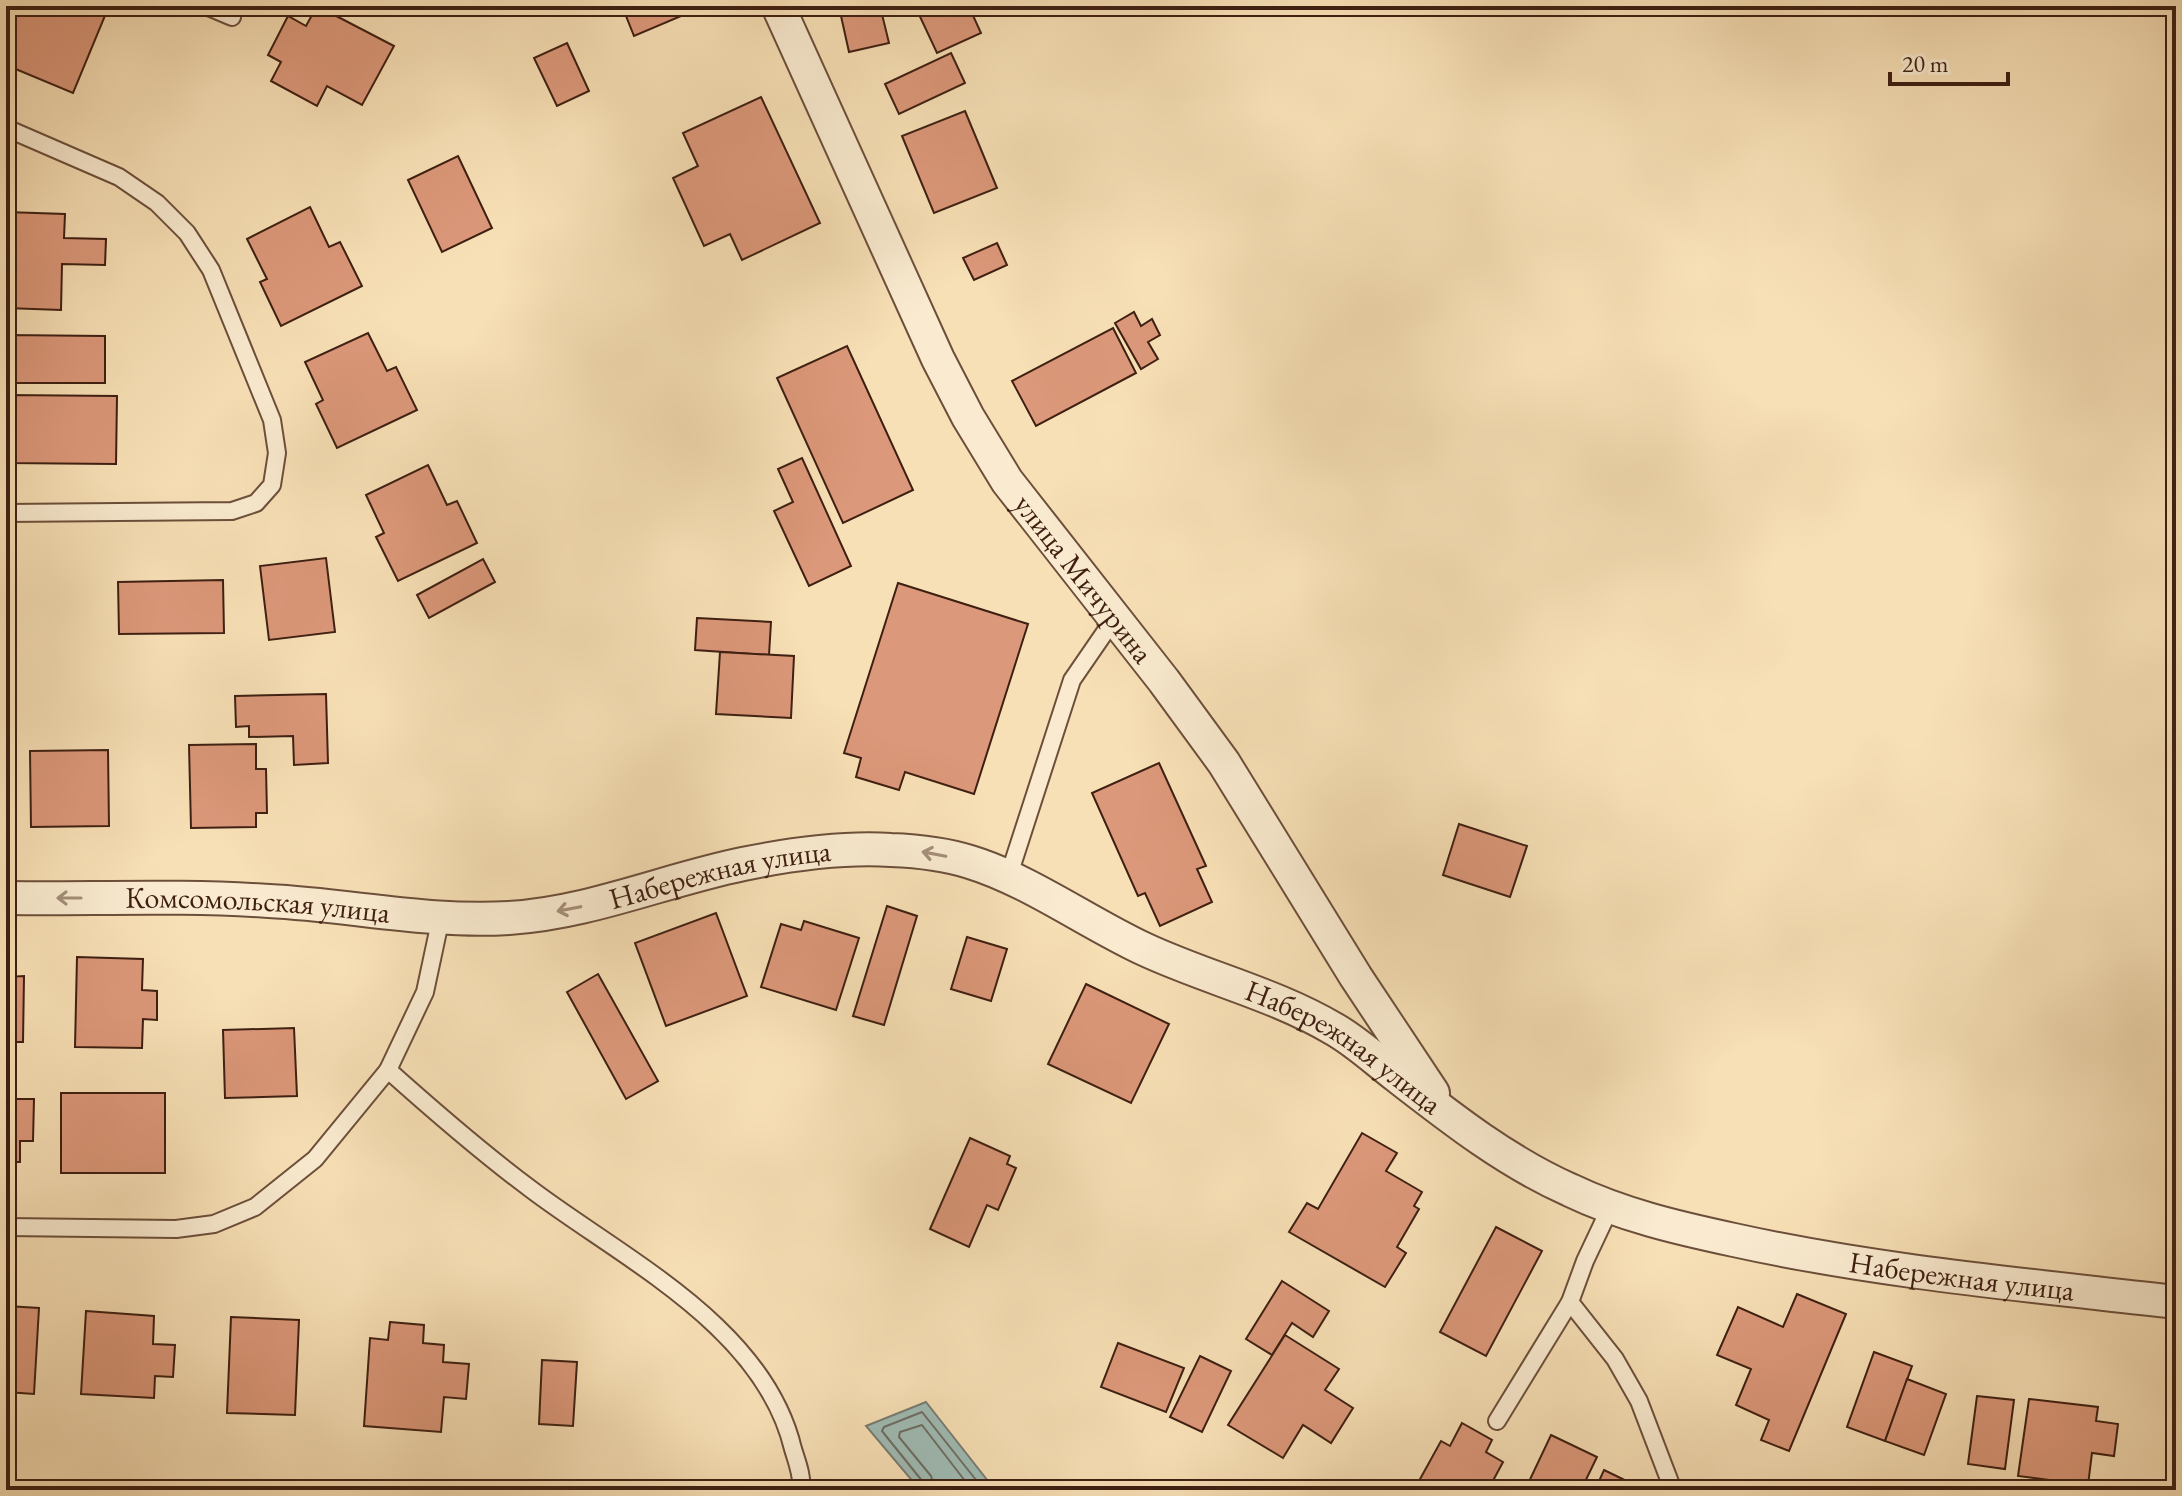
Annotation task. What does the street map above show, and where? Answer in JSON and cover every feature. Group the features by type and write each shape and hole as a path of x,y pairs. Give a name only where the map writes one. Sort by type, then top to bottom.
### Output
{"street":[{"name":"улица Мичурина","path":"778,6 938,359 968,417 1007,481 1224,763 1356,977 1448,1116"},
{"name":"Набережная улица","path":"510,918 565,910 740,864 812,852 871,849 922,852 970,861 1143,949 1289,1006 1337,1030 1448,1116 1513,1160 1566,1189 1610,1208 1769,1248 1888,1269 2176,1302"},
{"name":"Комсомольская улица","path":"6,898 270,901 393,914 510,918"}],"lane":[{"path":"206,6 232,17"},
{"path":"6,128 119,177 157,203 187,233 211,270 272,420 277,453 272,485 256,503 232,511 6,513"},
{"path":"1008,878 1072,680 1114,619"},
{"path":"6,1227 176,1229 214,1224 255,1207 315,1159 388,1070 425,992 441,917"},
{"path":"388,1070 502,1168 685,1299 726,1335 768,1385 790,1433 801,1490"},
{"path":"1497,1421 1570,1302 1610,1208"},
{"path":"1570,1302 1615,1359 1639,1401 1673,1490"}],"water":[{"path":"926,1402 995,1490 920,1490 866,1426"}],"building":[{"path":"6,6 109,6 73,93 6,65"},
{"path":"317,6 394,46 362,105 327,86 317,106 271,81 281,62 268,55 288,16 306,26"},
{"path":"622,6 699,6 700,8 634,36"},
{"path":"880,6 889,43 849,52 839,7"},
{"path":"915,6 976,6 970,9 981,33 937,53"},
{"path":"567,43 589,91 557,106 534,58"},
{"path":"951,53 965,83 899,114 885,84"},
{"path":"761,97 820,223 742,260 730,234 704,246 673,178 698,166 683,133"},
{"path":"965,111 997,188 934,213 902,136"},
{"path":"458,156 492,228 442,252 408,180"},
{"path":"310,207 329,247 340,242 362,286 281,326 260,282 267,279 247,239"},
{"path":"6,212 65,214 64,238 106,239 105,265 62,264 61,310 6,308"},
{"path":"997,243 1007,265 974,280 963,258"},
{"path":"1134,312 1141,326 1152,319 1160,335 1148,342 1158,359 1141,369 1115,323"},
{"path":"1113,328 1136,373 1036,426 1012,381"},
{"path":"368,333 387,371 396,367 417,410 337,448 316,404 323,400 305,362"},
{"path":"6,335 105,336 105,383 6,383"},
{"path":"847,346 913,490 843,523 777,378"},
{"path":"6,395 117,396 116,464 6,463"},
{"path":"802,458 851,566 809,586 774,511 793,502 778,469"},
{"path":"428,465 447,505 457,501 477,543 398,581 376,537 384,533 366,495"},
{"path":"326,558 335,632 269,640 260,566"},
{"path":"483,559 495,582 429,618 417,595"},
{"path":"6,565 15,565 15,625 6,625"},
{"path":"223,580 224,633 119,634 118,582"},
{"path":"898,583 1028,624 974,794 905,772 899,790 856,777 861,758 844,753"},
{"path":"697,618 771,622 769,655 695,650"},
{"path":"720,652 794,656 791,718 716,714"},
{"path":"326,694 328,763 294,765 293,736 249,737 249,726 236,727 235,696"},
{"path":"256,744 256,769 266,769 267,813 256,813 256,827 191,828 189,745"},
{"path":"108,750 109,826 31,827 30,751"},
{"path":"1159,763 1206,866 1197,869 1212,902 1160,926 1145,893 1138,896 1092,793"},
{"path":"1459,824 1527,846 1510,897 1443,875"},
{"path":"887,906 917,916 884,1025 853,1016"},
{"path":"716,913 747,996 666,1026 635,943"},
{"path":"804,921 859,938 836,1010 761,987 781,924 801,930"},
{"path":"967,937 1007,949 991,1001 951,989"},
{"path":"6,949 7,977 24,976 23,1042 6,1042"},
{"path":"77,957 143,959 142,990 157,991 157,1020 143,1019 142,1048 75,1047"},
{"path":"598,974 658,1081 626,1099 567,992"},
{"path":"1086,984 1169,1024 1131,1103 1048,1064"},
{"path":"294,1028 297,1096 225,1098 223,1030"},
{"path":"61,1093 165,1093 165,1173 61,1173"},
{"path":"6,1099 34,1099 33,1141 20,1141 20,1162 6,1162"},
{"path":"1362,1133 1397,1153 1386,1171 1422,1192 1414,1206 1419,1209 1397,1247 1406,1253 1385,1287 1289,1232 1307,1203 1318,1209"},
{"path":"970,1138 1010,1156 1007,1164 1016,1168 998,1210 987,1205 969,1247 930,1229"},
{"path":"1496,1227 1542,1251 1486,1356 1440,1332"},
{"path":"1282,1281 1329,1311 1313,1337 1292,1323 1272,1355 1246,1339"},
{"path":"1797,1294 1846,1314 1789,1451 1761,1440 1769,1420 1736,1405 1751,1369 1717,1355 1738,1307 1783,1327"},
{"path":"6,1306 39,1308 34,1394 6,1392"},
{"path":"86,1311 154,1316 153,1344 175,1345 173,1377 155,1376 154,1398 81,1394"},
{"path":"231,1317 299,1320 295,1415 227,1413"},
{"path":"390,1322 424,1325 423,1343 444,1345 443,1362 469,1364 466,1399 444,1397 441,1432 364,1426 370,1338 388,1340"},
{"path":"1285,1335 1339,1369 1325,1390 1353,1408 1331,1443 1303,1425 1283,1458 1228,1425"},
{"path":"1118,1343 1184,1368 1166,1412 1101,1387"},
{"path":"1874,1352 1912,1366 1885,1441 1847,1427"},
{"path":"1200,1356 1231,1371 1202,1432 1170,1417"},
{"path":"542,1360 577,1362 573,1426 539,1424"},
{"path":"1907,1379 1946,1394 1924,1455 1885,1441"},
{"path":"1977,1396 2014,1400 2005,1469 1968,1464"},
{"path":"2029,1399 2098,1407 2096,1421 2118,1424 2114,1456 2092,1453 2088,1485 2018,1476"},
{"path":"1462,1423 1492,1440 1486,1452 1503,1462 1488,1490 1414,1490 1441,1441 1450,1446"},
{"path":"1551,1435 1597,1457 1581,1490 1525,1490"},
{"path":"1604,1470 1635,1485 1633,1490 1595,1490"}]}
